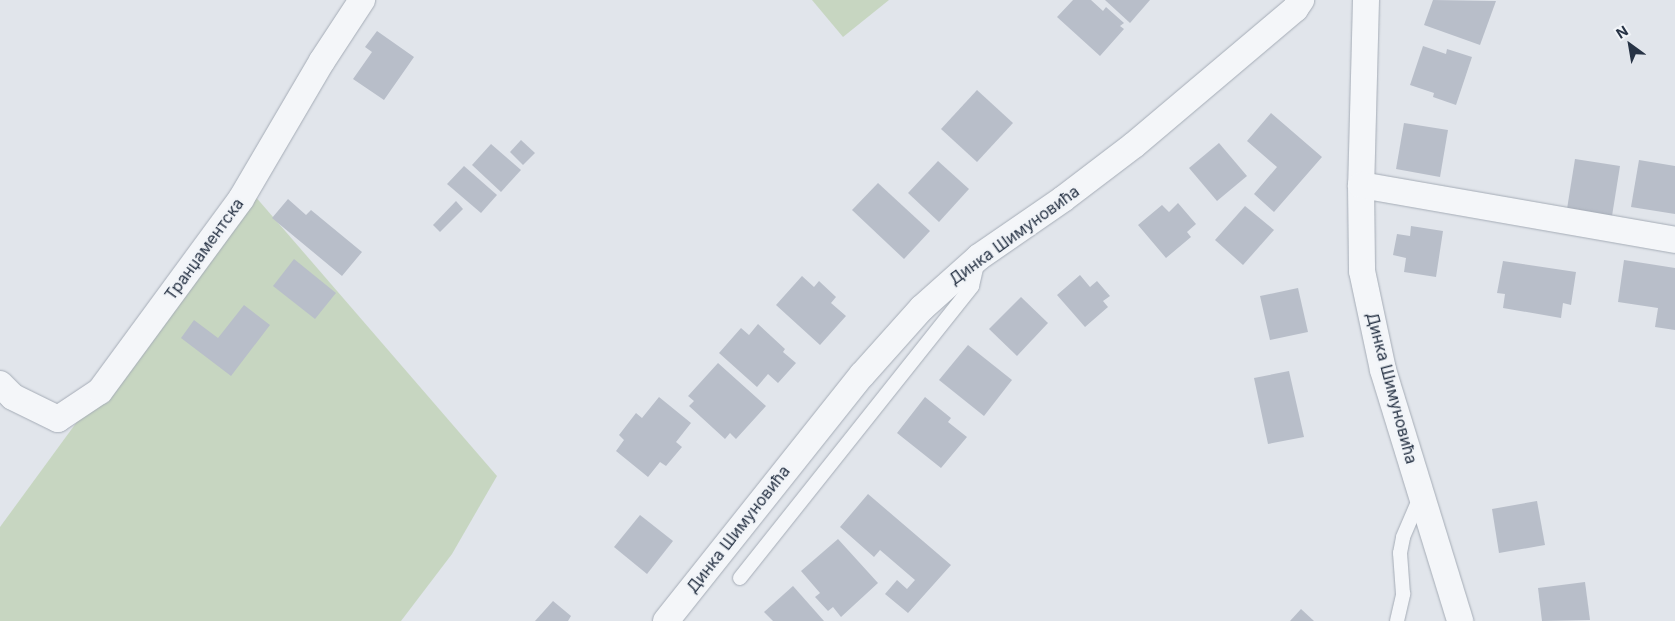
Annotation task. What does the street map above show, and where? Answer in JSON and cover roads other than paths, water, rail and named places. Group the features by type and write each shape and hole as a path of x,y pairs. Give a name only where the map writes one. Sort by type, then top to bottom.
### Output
{"street":[{"name":"Транџаментска","path":"0,384 13,397 58,419 100,391 241,199 322,61 362,0"},
{"name":"Динка Шимуновића","path":"666,621 862,375 922,308 979,258 1063,200 1134,145 1295,9 1302,0"},
{"name":"Динка Шимуновића","path":"1366,0 1361,185 1362,271 1383,370 1460,621"},
{"path":"1361,185 1675,240"}],"lane":[{"path":"740,578 972,286 979,258"},
{"path":"1397,621 1403,594 1400,553 1403,537 1421,494"}]}
